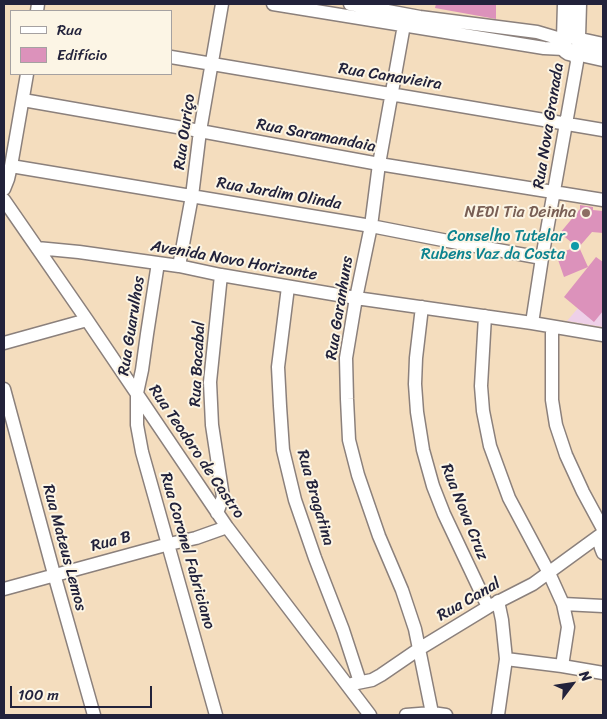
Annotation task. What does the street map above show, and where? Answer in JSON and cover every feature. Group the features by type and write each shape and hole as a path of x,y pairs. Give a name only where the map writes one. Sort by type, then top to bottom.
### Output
{"main road":[{"path":"566,4 572,44"},
{"path":"572,44 578,4"},
{"path":"572,44 603,46"},
{"path":"572,44 603,58"}],"street":[{"name":"Rua Ouriço","path":"179,266 222,4"},
{"path":"273,4 544,48 572,44"},
{"path":"350,4 420,17 536,32 572,44"},
{"name":"Rua Garanhuns","path":"404,25 379,164 371,226 346,358 346,398 349,440 358,475 415,629 420,649 426,714"},
{"name":"Rua Nova Granada","path":"532,323 577,62 572,44"},
{"name":"Rua Canavieira","path":"172,57 603,130"},
{"path":"4,189 8,179 27,75"},
{"name":"Rua Saramandaia","path":"23,100 200,130 379,164 603,200"},
{"name":"Rua Jardim Olinda","path":"10,166 371,226 542,258"},
{"name":"Rua Teodoro de Castro","path":"4,200 217,513 370,715"},
{"name":"Avenida Novo Horizonte","path":"37,248 62,249 179,266 288,287 532,323 603,336"},
{"name":"Rua Guarulhos","path":"137,393 158,263"},
{"name":"Rua Bacabal","path":"217,513 223,497 212,425 210,382 221,274"},
{"name":"Rua Bragatina","path":"288,287 278,367 283,450 295,500 360,682"},
{"name":"Rua Nova Cruz","path":"422,307 415,384 423,450 433,486 444,514 502,620 506,659 498,715"},
{"path":"485,316 481,386 483,411 490,446 509,498 549,573 563,604 568,628 562,666"},
{"path":"4,343 87,320"},
{"path":"552,327 552,400 556,425 566,455 602,533 600,548 603,553"},
{"name":"Rua Mateus Lemos","path":"4,389 94,715"},
{"name":"Rua Coronel Fabriciano","path":"137,393 137,425 142,452 216,715"},
{"name":"Rua B","path":"4,589 54,574 205,535 227,527"},
{"name":"Rua Canal","path":"347,685 372,680 381,675 493,604 533,584 602,533"},
{"path":"563,604 603,606"},
{"path":"506,659 603,673"},
{"path":"406,715 446,715"}],"shaded area":[{"path":"603,277 603,327 567,321 578,308"}],"building":[{"path":"436,4 496,4 496,19 435,8"},
{"name":"Conselho Tutelar Rubens Vaz da Costa","path":"580,205 593,207 593,210 603,211 603,233 592,232 579,247 588,267 564,277 556,254 577,247 560,233 580,209"},
{"path":"596,257 603,262 603,311 594,322 564,297"}],"place":[{"name":"NEDI Tia Deinha","path":"586,213"},
{"name":"Conselho Tutelar Rubens Vaz da Costa","path":"575,246"}]}
